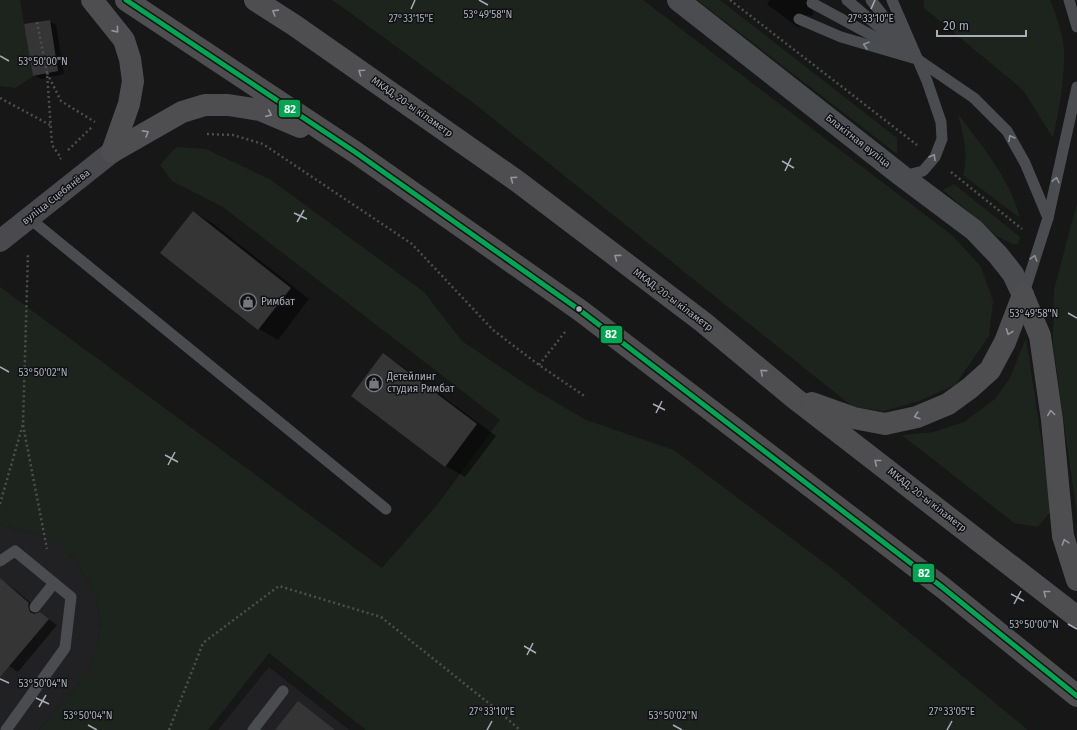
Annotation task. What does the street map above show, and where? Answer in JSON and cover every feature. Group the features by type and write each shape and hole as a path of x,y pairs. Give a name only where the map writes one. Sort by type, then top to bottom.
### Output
{"highway":[{"path":"92,0 124,40 130,59 133,81 129,104 112,152"},
{"path":"126,0 355,152 581,311 942,587 1077,696"},
{"name":"МКАД, 20-ы кіламетр","path":"255,0 294,25 517,181 703,322 793,397 1077,617"},
{"path":"112,152 182,112 205,105 228,105 260,110 355,152"},
{"path":"793,397 854,418 885,424 917,417 948,404 970,388 990,370 1005,342 1023,295"},
{"path":"1023,295 1040,336 1052,420 1063,536 1077,580"}],"street":[{"name":"Блакітная вуліца","path":"678,0 902,176 974,230 998,255 1013,274 1023,295"},
{"name":"вуліца Сцебянёва","path":"0,241 112,152"}],"lane":[{"path":"847,0 917,59 974,98 1007,132 1025,163 1048,218"},
{"path":"871,0 917,59"},
{"path":"892,0 927,81 940,122 942,139 935,157 923,171 902,176"},
{"path":"1069,0 1077,27"},
{"path":"812,3 917,59"},
{"path":"799,19 841,37 917,59"},
{"path":"1023,295 1048,218 1077,86"},
{"path":"29,218 386,509"},
{"path":"0,562 15,551 71,597 65,648 6,730"},
{"path":"35,607 54,583"},
{"path":"253,730 283,691"}],"path":[{"path":"730,0 902,134"},
{"path":"37,22 47,73 52,146 61,158"},
{"path":"47,73 60,101 96,122 61,158 55,162"},
{"path":"0,98 50,125"},
{"path":"203,134 233,135 263,144 412,244 494,330 539,365 586,397"},
{"path":"958,178 1021,228"},
{"path":"29,218 23,424 54,583"},
{"path":"539,365 581,311"},
{"path":"0,504 23,424"},
{"path":"169,730 203,643 279,586 381,617 520,730"}],"shaded area":[{"path":"0,0 20,0 33,76 15,88 0,86"},
{"path":"331,0 643,0 953,236 981,267 993,301 989,336 955,385 919,401 884,411 853,407 476,105"},
{"path":"697,0 720,0 897,138 897,154"},
{"path":"924,0 1050,0 1059,24 1064,50 1063,83 1053,138 1023,90 923,7"},
{"path":"958,114 986,151 1002,176 1015,203 1020,218 963,175 965,167 965,152"},
{"path":"176,147 206,149 271,180 424,292 462,341 530,387 586,420 674,450 830,567 1028,730 366,730 269,653 208,730 39,730 86,674 97,652 100,622 97,600 87,578 67,550 45,536 0,525 0,287 382,568 437,505 500,420 223,207 172,181 160,165"},
{"path":"954,184 1020,237 1018,244 1012,244 997,236 943,190"},
{"path":"1077,203 1077,516 1053,344 1054,290"},
{"path":"1026,338 1052,510 1038,527 1014,523 902,435 934,432 964,422 995,399 1010,378"},
{"path":"0,525 45,536 67,550 87,578 97,600 100,622 97,652 86,674 39,730 0,730"},
{"path":"269,667 349,730 218,730"}],"building":[{"path":"50,20 58,71 33,76 24,24"},
{"path":"193,211 291,288 258,330 160,253"},
{"path":"383,353 477,424 445,467 351,396"},
{"path":"0,578 29,603 28,606 30,612 34,614 40,612 49,619 0,677"},
{"path":"298,701 335,730 275,730"}],"transit line":[{"name":"82","path":"126,0 355,152 581,311 942,587 1077,696"}],"place":[{"name":"Римбат","path":"248,302"},
{"name":"Детейлинг студия Римбат","path":"374,383"}]}
